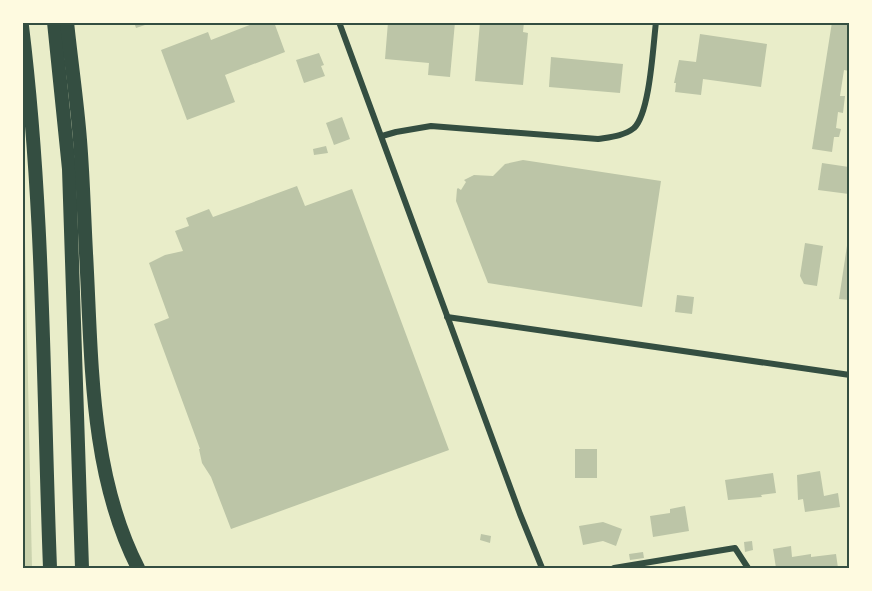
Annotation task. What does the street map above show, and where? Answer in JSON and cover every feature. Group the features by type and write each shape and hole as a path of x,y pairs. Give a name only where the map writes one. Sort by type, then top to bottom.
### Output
{"highway":[{"path":"54,22 69,169 82,568"},
{"path":"67,22 80,138 92,354 100,441 106,483 114,511 138,568"},
{"path":"22,26 35,147 40,240 50,568"}],"street":[{"path":"339,22 520,514 542,568"},
{"path":"382,136 431,126 598,139 617,136 633,128 642,116 656,22"},
{"path":"447,317 849,375"},
{"path":"614,568 735,548 748,568"}],"green space":[{"path":"23,227 25,240 32,568 22,568"}],"building":[{"path":"134,22 151,22 151,23 136,28"},
{"path":"257,22 274,22 285,52 225,75 235,102 187,120 161,50 208,32 211,40"},
{"path":"388,22 455,22 450,77 428,75 429,63 385,59"},
{"path":"480,22 524,22 523,32 528,33 523,85 475,81"},
{"path":"832,22 849,22 847,47 849,47 849,71 844,70 840,96 845,96 843,113 838,112 836,128 841,129 839,137 834,137 832,152 812,149"},
{"path":"700,34 767,44 761,87 703,79 701,95 675,92 676,83 674,83 679,60 696,62"},
{"path":"319,53 324,65 321,66 325,76 304,83 296,60"},
{"path":"551,57 623,64 620,93 549,87"},
{"path":"342,117 350,139 334,145 326,123"},
{"path":"326,146 328,153 314,155 313,149"},
{"path":"523,160 661,181 642,307 488,283 456,201 457,189 461,190 466,182 464,180 474,175 493,176 505,164"},
{"path":"822,163 849,167 849,194 818,190"},
{"path":"297,186 305,206 352,189 449,450 231,529 211,477 202,463 200,449 154,324 169,318 149,263 165,255 183,251 175,231 189,226 186,218 209,209 213,217"},
{"path":"849,239 849,300 839,299"},
{"path":"805,243 823,246 817,286 804,284 800,276"},
{"path":"677,295 694,297 692,314 675,312"},
{"path":"575,449 597,449 597,478 575,478"},
{"path":"820,471 824,496 838,493 840,507 805,512 803,499 798,500 797,475"},
{"path":"773,473 776,493 761,495 762,497 728,500 725,480"},
{"path":"685,506 689,531 653,537 650,516 670,513 670,509"},
{"path":"603,522 622,529 616,546 603,541 583,545 579,526"},
{"path":"481,534 491,536 490,543 480,540"},
{"path":"752,541 753,550 745,552 744,542"},
{"path":"791,546 792,557 836,554 838,568 776,568 773,549"},
{"path":"643,552 644,558 630,560 629,554"}]}
